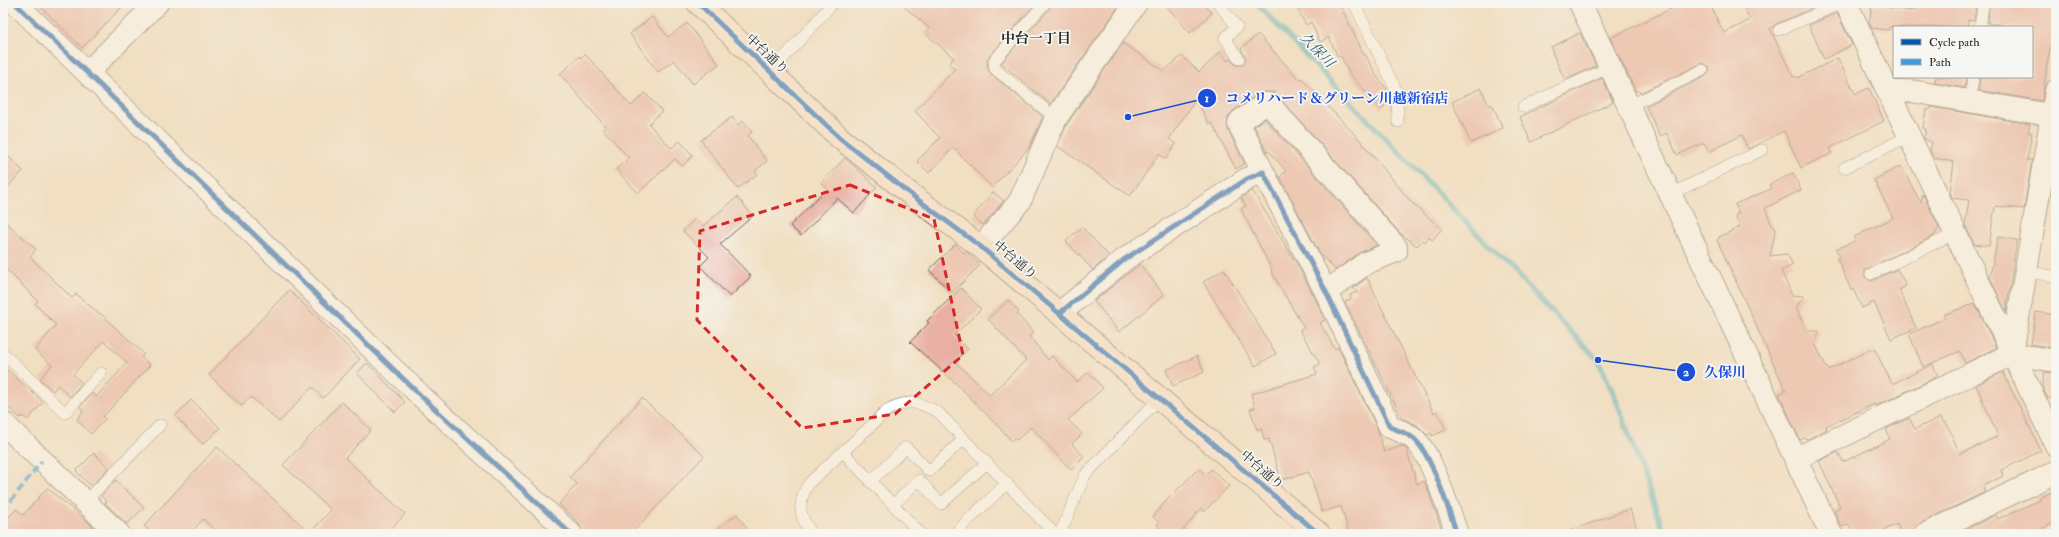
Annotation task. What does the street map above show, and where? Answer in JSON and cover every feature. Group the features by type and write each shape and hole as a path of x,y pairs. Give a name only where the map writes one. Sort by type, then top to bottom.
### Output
{"street":[{"path":"15,3 421,396 571,534"},
{"path":"88,72 157,3"},
{"name":"中台通り","path":"698,3 840,138 909,193 981,247 1319,534"},
{"path":"981,247 1020,202 1056,118 1136,3"},
{"path":"1580,3 1831,534"},
{"path":"1846,3 2056,445"},
{"path":"1889,93 1911,91 2054,116"},
{"path":"2012,354 2054,116 2056,91"},
{"path":"1326,292 1366,264 1396,251 1396,247 1269,104 1265,104 1240,121 1239,124 1326,292 1390,427 1413,438 1425,454 1444,496 1457,534"},
{"path":"1060,313 1125,259 1247,179 1263,172"},
{"path":"1795,459 2012,354 2056,361"},
{"path":"3,423 118,534"},
{"path":"1926,534 2056,472"}],"lane":[{"path":"771,72 833,3"},
{"path":"1045,3 994,61 995,68 1056,118"},
{"path":"1218,3 1237,27 1225,38 1239,59"},
{"path":"1354,3 1397,92 1398,122"},
{"path":"1779,30 1842,3"},
{"path":"1980,26 1983,6"},
{"path":"1523,107 1610,67"},
{"path":"1629,106 1703,70"},
{"path":"1970,101 1973,78"},
{"path":"1844,168 1909,136"},
{"path":"1671,194 1762,150"},
{"path":"1871,274 1956,233"},
{"path":"2026,271 2056,277"},
{"path":"3,355 4,354 65,413 101,373"},
{"path":"1060,534 1085,474 1160,398"},
{"path":"813,534 802,518 800,505 802,494 809,483 889,409 900,404 914,402 938,412 1055,534"},
{"path":"85,502 160,425"},
{"path":"870,482 906,447 929,471 964,439"},
{"path":"843,452 921,534"},
{"path":"893,505 919,480 942,504 987,463"},
{"path":"954,534 1007,483"}],"highlighted area":[{"path":"850,185 934,219 963,355 895,414 802,428 697,320 700,231"}],"building":[{"path":"37,3 126,3 82,48"},
{"path":"900,3 1036,3 987,59 988,70 991,74 1043,117 1029,148 992,187 953,148 929,173 917,161 940,138 915,111 955,69 949,64 954,58 925,33 929,28"},
{"path":"1052,3 1121,3 1050,104 1001,63 1050,8"},
{"path":"1164,3 1203,3 1212,13 1190,33"},
{"path":"1294,3 1339,3 1364,55 1365,54 1377,77 1387,89 1385,91 1390,97 1390,100 1381,109 1349,73 1341,56 1338,57 1329,37 1320,42 1311,22 1306,25"},
{"path":"1683,3 1709,3 1724,33 1750,20 1742,3 1824,3 1776,24 1770,29 1793,77 1796,76 1797,78 1838,58 1855,94 1869,88 1884,121 1830,148 1832,153 1801,168 1784,131 1748,149 1742,135 1709,152 1704,143 1677,155 1667,133 1660,136 1646,106 1706,76 1710,71 1709,67 1704,63 1700,64 1640,93 1638,90 1636,91 1610,38"},
{"path":"1919,3 1977,3 1974,21 1968,20 1967,26 1893,26 1889,27 1889,30 1872,28 1869,23 1872,5 1912,11 1917,8"},
{"path":"1989,3 2056,3 2056,27 2054,29 2048,58 2042,101 1978,90 1980,78 2033,78 2033,26 2001,26 1988,23"},
{"path":"1837,13 1852,45 1824,59 1809,25"},
{"path":"652,17 668,37 687,23 719,64 693,84 674,60 658,72 630,34"},
{"path":"1580,33 1596,66 1565,80 1551,47"},
{"path":"1258,34 1299,80 1301,78 1358,138 1412,203 1442,229 1432,240 1429,237 1425,242 1423,240 1417,246 1399,232 1274,92 1258,94 1233,111 1228,117 1228,130 1245,164 1236,169 1212,123 1209,124 1196,99 1169,139 1176,144 1166,159 1159,154 1130,196 1057,146 1067,124 1123,43 1164,71 1182,56 1199,72 1220,52 1228,61 1230,59 1236,65 1243,65 1246,58 1241,49"},
{"path":"585,54 631,106 645,93 662,111 649,124 671,148 680,141 693,156 682,166 675,159 638,193 616,169 629,158 603,129 606,127 560,74 580,56 581,58"},
{"path":"1602,78 1613,102 1531,142 1520,117"},
{"path":"1936,78 1966,78 1965,88 1935,83"},
{"path":"1481,88 1489,106 1492,104 1503,128 1471,143 1452,102"},
{"path":"1931,107 2030,124 2028,132 2032,133 2027,160 2032,160 2024,209 1995,206 1989,246 1974,244 1965,225 1969,200 1952,198 1950,192 1954,162 1934,158 1930,151 1932,142 1924,139 1926,129 1923,128 1926,109 1930,110"},
{"path":"732,117 738,125 743,121 752,132 748,136 767,161 755,171 757,174 738,189 701,140"},
{"path":"1265,119 1377,245 1359,253 1336,270 1320,254 1280,177 1286,171 1269,151 1267,152 1254,126"},
{"path":"3,151 23,171 3,192"},
{"path":"845,158 877,187 854,213 837,198 801,236 790,226 827,188 821,183"},
{"path":"1901,166 1921,203 1923,194 1939,228 1934,236 1865,270 1865,277 1871,281 1897,269 1906,286 1899,290 1916,328 1891,339 1874,302 1862,308 1853,289 1851,290 1837,258 1840,257 1836,249 1855,241 1854,237 1893,218 1874,180"},
{"path":"1793,173 1801,190 1765,208 1772,225 1776,229 1770,256 1787,254 1793,265 1781,271 1792,295 1804,296 1796,308 1807,331 1819,331 1815,344 1828,370 1874,348 1892,384 1933,364 1938,376 1876,406 1875,404 1826,426 1827,429 1808,439 1805,438 1800,440 1779,394 1786,391 1717,240 1719,237 1740,227 1735,215 1739,213 1735,204 1771,189 1769,185"},
{"path":"1252,190 1295,261 1315,298 1325,320 1320,323 1335,349 1338,347 1377,428 1384,452 1402,446 1406,448 1417,484 1425,481 1443,534 1349,534 1341,506 1322,512 1309,472 1281,480 1269,439 1264,440 1261,428 1257,430 1250,409 1255,408 1251,394 1317,374 1314,367 1320,364 1300,330 1304,328 1271,271 1272,270 1241,209 1246,206 1241,198"},
{"path":"993,192 1004,201 983,225 973,217"},
{"path":"737,197 753,216 720,244 751,276 730,297 700,266 709,257 683,231 695,219 703,226"},
{"path":"3,220 36,249 30,257 72,298 76,294 99,314 100,313 144,354 141,357 150,365 103,417 105,419 91,434 77,420 83,411 80,407 92,393 96,397 127,363 104,341 73,374 82,383 70,397 58,385 53,391 40,379 52,365 35,350 56,325 35,304 38,301 3,266"},
{"path":"1082,227 1109,256 1093,270 1066,241"},
{"path":"1998,237 2017,240 2006,312 1990,277"},
{"path":"955,244 964,253 966,251 980,265 952,293 929,270"},
{"path":"1140,264 1164,295 1119,332 1094,301"},
{"path":"1224,269 1276,354 1255,366 1203,282"},
{"path":"1367,278 1425,396 1434,413 1437,411 1446,430 1432,436 1431,433 1427,435 1417,425 1402,418 1345,302 1351,299 1350,295 1357,292 1353,288"},
{"path":"961,288 981,309 954,335 968,349 955,362 990,395 1026,360 988,319 1008,300 1019,312 1017,314 1033,332 1029,336 1048,360 1052,356 1077,382 1088,372 1103,388 1068,420 1082,434 1072,444 1084,457 1071,470 1031,427 1017,440 1014,438 1012,441 963,390 910,342 929,323 927,321"},
{"path":"289,290 360,359 323,398 312,387 279,422 251,397 242,406 209,375"},
{"path":"1975,303 1996,348 1965,363 1960,351 1923,367 1909,334 1945,318 1944,315"},
{"path":"2036,312 2056,315 2056,348 2031,344"},
{"path":"1197,356 1204,372 1173,386 1166,370"},
{"path":"367,363 405,402 395,412 357,373"},
{"path":"3,366 43,402 28,420 22,416 20,418 3,403"},
{"path":"2003,372 2041,451 2001,470 2003,476 1983,486 1985,492 1921,523 1916,527 1913,534 1901,534 1897,524 1876,534 1854,534 1849,524 1842,527 1834,510 1840,507 1819,461 1838,452 1843,462 1890,439 1886,429 1909,418 1915,429 1941,417 1943,423 1946,422 1960,454 1998,436 1976,385"},
{"path":"2044,372 2056,373 2056,399 2048,398 2042,386"},
{"path":"642,398 704,456 631,534 583,534 579,523 559,504 577,484 570,477"},
{"path":"191,400 220,428 203,444 175,416"},
{"path":"342,402 371,430 345,458 405,514 386,534 219,534 203,519 190,534 154,534 144,526 217,447 310,533 331,510 283,465"},
{"path":"94,453 109,468 91,486 76,471"},
{"path":"1199,468 1205,475 1211,469 1229,486 1204,512 1201,508 1180,534 1167,534 1157,525 1159,522 1153,517 1167,500"},
{"path":"116,480 144,508 127,524 105,503 107,502 101,496"},
{"path":"47,488 101,534 3,534 3,524 16,509 23,515"},
{"path":"2056,490 2056,533 2052,524 2043,528 2046,534 1955,534 1996,515 1998,519 2040,500 2039,498"},
{"path":"1630,509 1639,534 1566,534 1566,532"},
{"path":"737,514 751,534 711,534"}],"waterway":[{"name":"久保川","path":"1256,3 1598,360 1616,399 1665,534"}],"marked path":[{"path":"3,511 42,461"}],"cycle path":[{"path":"15,3 421,396 571,534"},
{"path":"698,3 840,138 909,193 981,247 1319,534"},
{"path":"1060,313 1125,259 1247,179 1263,172 1326,292 1390,427 1413,438 1420,445 1433,468 1457,534"}],"place":[{"name":"コメリハード＆グリーン川越新宿店","path":"1128,117"},
{"name":"久保川","path":"1598,360"}],"district":[{"name":"中台一丁目","path":"1036,38"}]}
